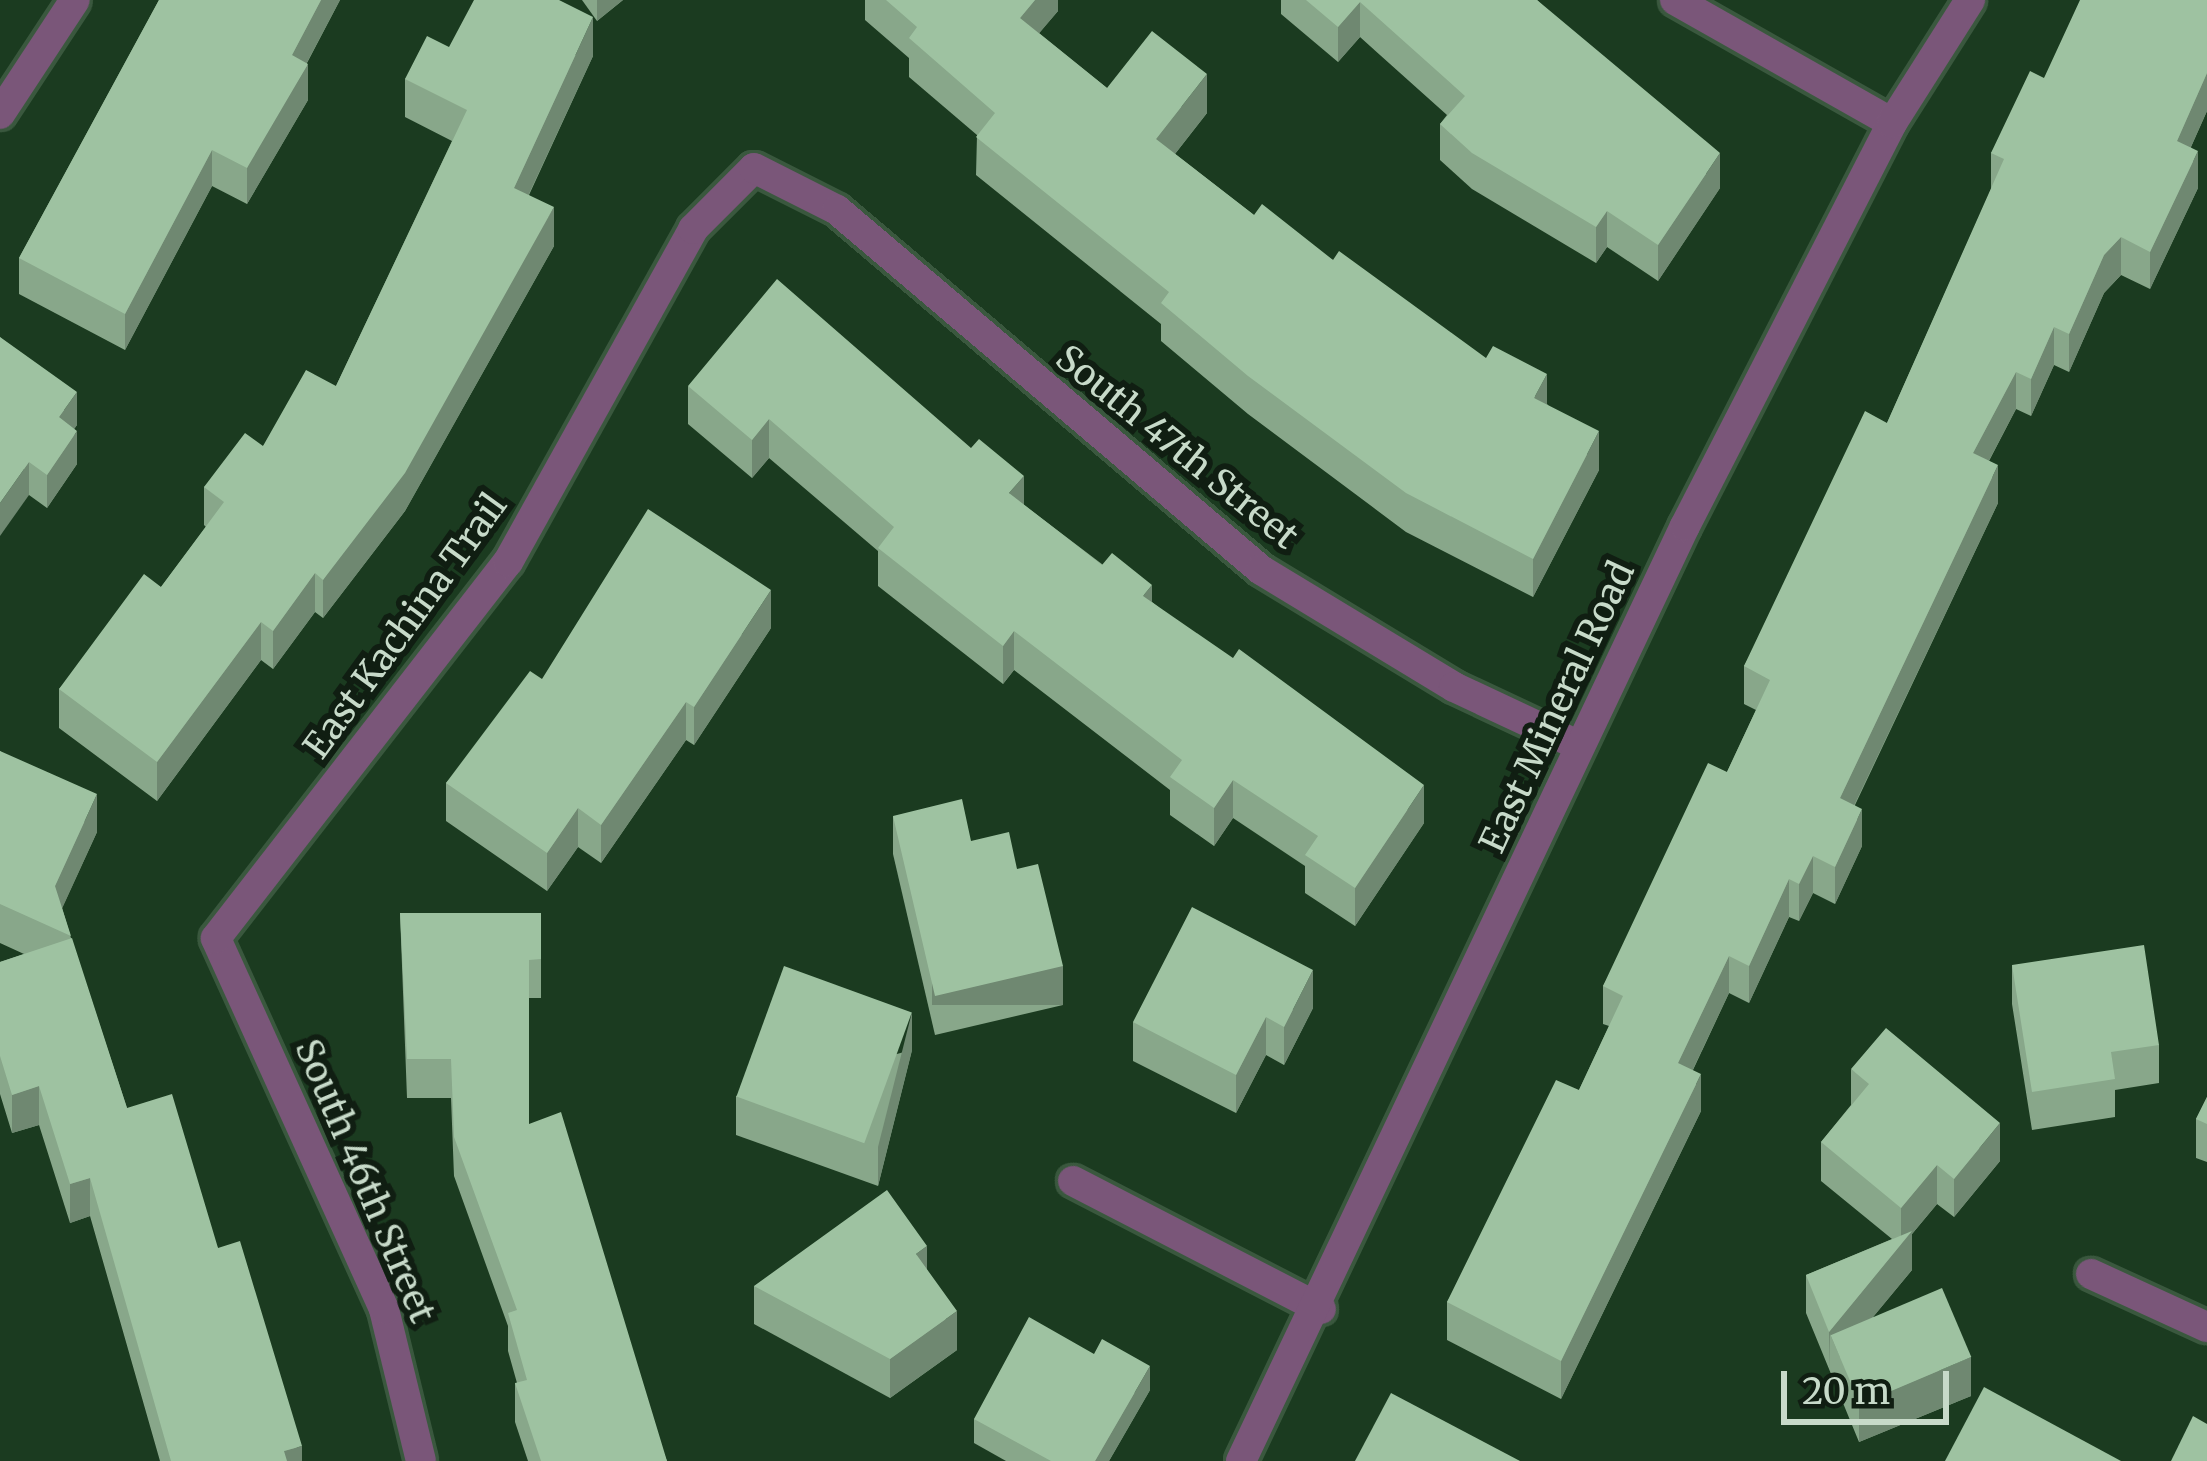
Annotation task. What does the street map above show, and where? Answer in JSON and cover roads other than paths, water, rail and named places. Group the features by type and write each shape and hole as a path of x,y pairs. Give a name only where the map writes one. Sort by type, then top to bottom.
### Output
{"street":[{"path":"0,114 75,0"},
{"path":"1675,0 1892,124"},
{"name":"East Mineral Road","path":"1241,1461 1321,1309 1580,746 1892,124 1970,0"},
{"name":"South 47th Street","path":"754,168 836,210 1261,570 1454,688 1580,746"},
{"name":"East Kachina Trail","path":"216,938 508,562 692,229 754,168"},
{"name":"South 46th Street","path":"216,938 384,1309 421,1461"},
{"path":"1073,1181 1321,1309"},
{"path":"2091,1274 2207,1327"}]}
